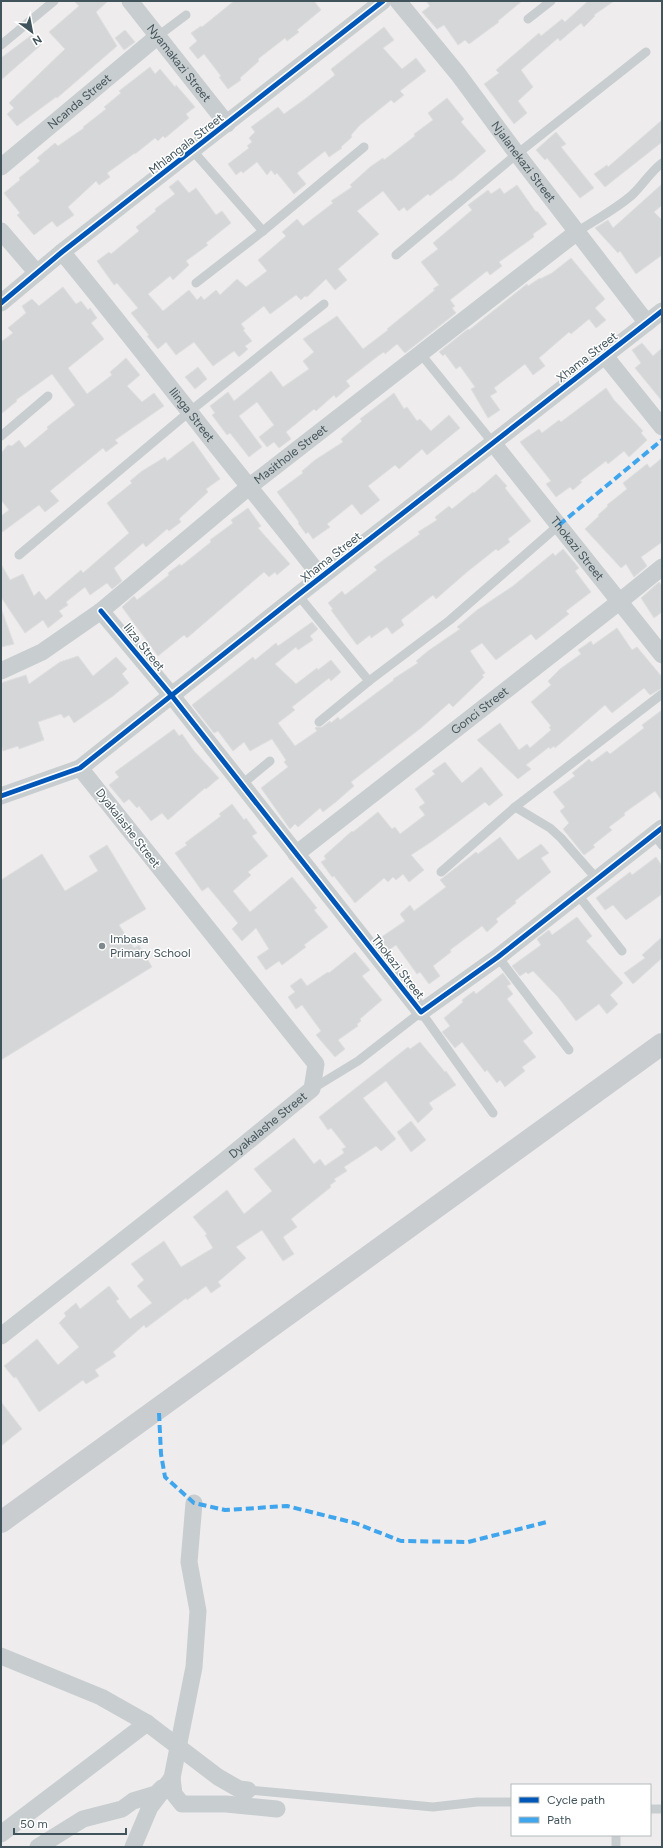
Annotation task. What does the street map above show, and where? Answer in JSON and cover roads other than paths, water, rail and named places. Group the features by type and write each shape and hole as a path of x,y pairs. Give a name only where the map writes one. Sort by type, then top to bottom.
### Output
{"main road":[{"path":"1,1522 662,1044"}],"street":[{"name":"Nyamakazi Street","path":"130,1 227,124"},
{"name":"Mhlangala Street","path":"1,303 62,252 383,1"},
{"name":"Njalanekazi Street","path":"398,1 458,74 517,154 647,323"},
{"name":"Ncanda Street","path":"1,167 158,36"},
{"path":"1,231 37,273"},
{"name":"Masithole Street","path":"1,671 42,652 101,611 250,486 577,232"},
{"name":"Ilinga Street","path":"62,252 321,577"},
{"name":"Xhama Street","path":"1,796 80,768 298,595 662,311"},
{"path":"605,356 662,427"},
{"name":"Thokazi Street","path":"493,442 662,655"},
{"name":"Gonci Street","path":"296,854 662,567"},
{"name":"Iliza Street","path":"101,611 172,696"},
{"name":"Thokazi Street","path":"172,696 421,1012 498,957 578,895 596,878 659,836"},
{"name":"Dyakalashe Street","path":"1,1336 224,1161 312,1088 316,1064 80,768"},
{"path":"194,1503 189,1562 198,1611 194,1667 177,1746 172,1778 174,1794 182,1804 226,1804 277,1809"},
{"path":"1,1656 101,1697 147,1723 218,1777 239,1789 248,1790"},
{"path":"1,1834 147,1723"},
{"path":"38,1847 82,1819 122,1809 133,1801 156,1794 172,1778"},
{"path":"133,1847 150,1807 172,1778"}],"lane":[{"path":"1,45 54,1"},
{"path":"528,19 551,1"},
{"path":"158,36 186,15"},
{"path":"396,254 517,154 646,52"},
{"path":"196,283 264,231 364,147"},
{"path":"193,150 264,231"},
{"path":"577,232 624,202 644,182 652,171 662,163"},
{"path":"19,555 189,412 324,304"},
{"path":"420,353 493,442"},
{"path":"1,436 48,396"},
{"path":"320,722 369,681 450,620 559,525"},
{"path":"298,595 369,681"},
{"path":"441,872 515,807 662,694"},
{"path":"241,785 270,761"},
{"path":"515,807 550,828 561,838 596,878"},
{"path":"578,895 622,951"},
{"path":"498,957 569,1050"},
{"path":"312,1088 358,1061 421,1012 493,1113"},
{"path":"248,1790 433,1808 476,1802 511,1802"},
{"path":"651,1810 662,1810"},
{"path":"616,1836 616,1847"}],"place":[{"name":"Imbasa Primary School","path":"102,946"}]}
